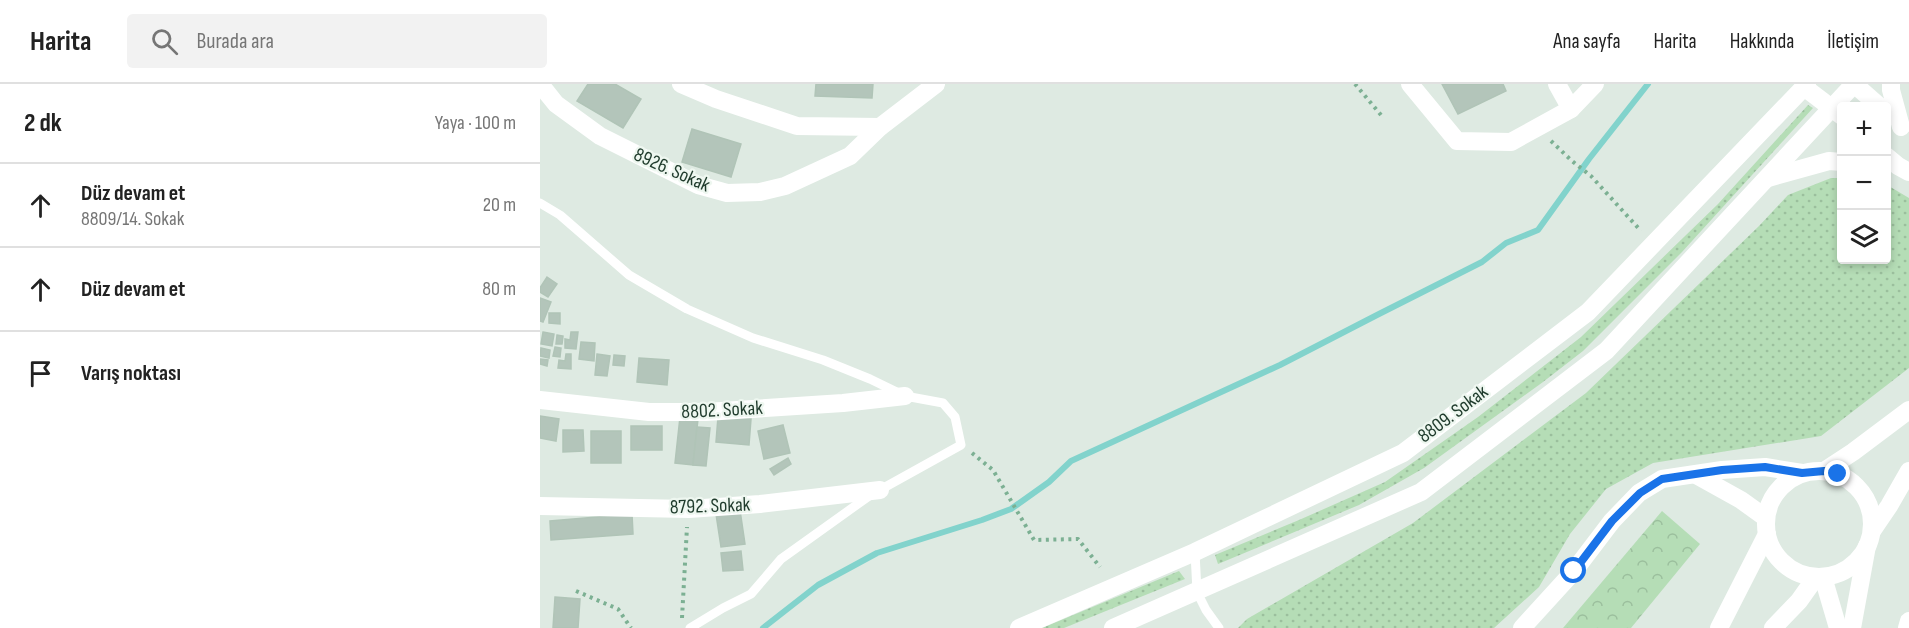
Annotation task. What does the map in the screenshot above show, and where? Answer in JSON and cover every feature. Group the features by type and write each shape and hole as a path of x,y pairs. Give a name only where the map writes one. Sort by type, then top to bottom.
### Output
{"street":[{"name":"8926. Sokak","path":"540,84 556,104 600,136 698,185 727,193 760,192 785,186 850,156 880,127 936,84"},
{"path":"681,84 716,99 797,126 880,127"},
{"path":"1410,84 1457,141 1511,142 1571,109 1595,84"},
{"path":"1557,84 1571,109"},
{"path":"1843,102 1854,84 1874,102"},
{"path":"1891,84 1905,130"},
{"path":"1113,628 1421,492 1606,351 1768,178 1837,112 1806,86"},
{"name":"8809. Sokak","path":"1019,628 1196,552 1402,453 1588,312 1806,86"},
{"path":"1891,117 1905,130"},
{"path":"1768,178 1828,160 1837,161"},
{"name":"8802. Sokak","path":"540,400 649,412 706,412 843,403 905,396"},
{"path":"1824,471 1909,410"},
{"path":"1522,628 1574,571 1612,521 1640,493 1662,479 1722,470 1765,467 1802,473 1824,471 1838,474 1851,481 1868,503 1872,517 1870,539 1852,628"},
{"path":"1696,475 1741,501 1766,526 1771,547 1779,559 1802,574 1820,577 1845,570 1854,564 1909,471"},
{"path":"1719,628 1766,526 1774,495 1781,486 1802,473"},
{"name":"8792. Sokak","path":"540,506 688,509 760,504 880,490"},
{"path":"1773,628 1820,577"},
{"path":"1820,577 1838,628"},
{"path":"1907,628 1909,621"}],"lane":[{"path":"540,203 560,215 629,275 687,309 753,338 822,360 870,379 905,396 943,403 955,417 961,446 880,490 781,559 751,594 690,628"},
{"path":"1196,552 1197,592 1206,610 1220,628"}],"path":[{"path":"1355,84 1381,115"},
{"path":"1536,128 1591,176 1642,231"},
{"path":"961,446 993,470 1034,540 1078,539 1100,567"},
{"path":"682,628 688,509"},
{"path":"576,591 618,609 631,628"}],"green space":[{"path":"1808,105 1813,108 1682,252 1583,351 1424,468 1359,505 1218,564 1215,555 1385,482 1478,417 1581,337 1718,204"},
{"path":"1831,178 1837,178 1837,264 1891,264 1891,187 1909,198 1909,368 1821,436 1653,463 1606,489 1570,534 1539,587 1494,628 1238,628 1247,619 1413,523 1586,393 1759,226 1788,195"},
{"path":"1662,511 1700,544 1631,628 1563,628"},
{"path":"1179,571 1185,579 1064,628 1042,628"}],"building":[{"path":"588,84 615,84 641,99 623,128 577,101"},
{"path":"816,84 873,84 872,98 815,96"},
{"path":"1442,84 1503,84 1506,91 1458,114"},
{"path":"692,129 741,144 731,177 682,162"},
{"path":"547,277 557,284 548,297 540,292"},
{"path":"540,298 551,302 543,322 540,321"},
{"path":"549,313 560,313 560,324 549,323"},
{"path":"543,332 554,334 552,346 541,344"},
{"path":"571,332 578,332 576,349 565,348 565,339 570,340"},
{"path":"557,335 563,336 562,344 556,344"},
{"path":"581,342 595,343 594,361 579,359"},
{"path":"555,347 561,348 560,357 553,356"},
{"path":"541,348 550,350 549,358 540,356"},
{"path":"566,354 571,354 571,369 558,368 559,360 565,361"},
{"path":"597,354 610,356 607,376 595,375"},
{"path":"614,355 625,356 624,366 613,365"},
{"path":"639,358 669,360 667,385 637,382"},
{"path":"540,359 548,360 547,366 540,364"},
{"path":"540,416 559,419 556,441 540,438"},
{"path":"680,417 698,419 693,465 675,463"},
{"path":"718,417 751,419 749,445 716,442"},
{"path":"783,425 790,453 764,459 758,431"},
{"path":"631,426 662,426 662,450 631,450"},
{"path":"697,427 710,428 706,466 693,465"},
{"path":"563,430 583,430 584,451 563,452"},
{"path":"591,431 621,431 621,463 591,463"},
{"path":"788,458 791,464 774,475 770,469"},
{"path":"740,510 745,544 721,547 716,514"},
{"path":"632,514 633,534 551,540 550,521"},
{"path":"741,551 743,570 723,571 721,553"},
{"path":"555,597 580,599 578,628 553,628"}],"waterway":[{"path":"763,628 818,585 877,553 1011,509 1049,482 1071,461 1280,365 1482,262 1506,243 1538,230 1589,159 1648,84"}],"route":[{"path":"1574,571 1612,521 1640,493 1662,479 1722,470 1765,467 1802,473 1824,471 1838,474"}]}
